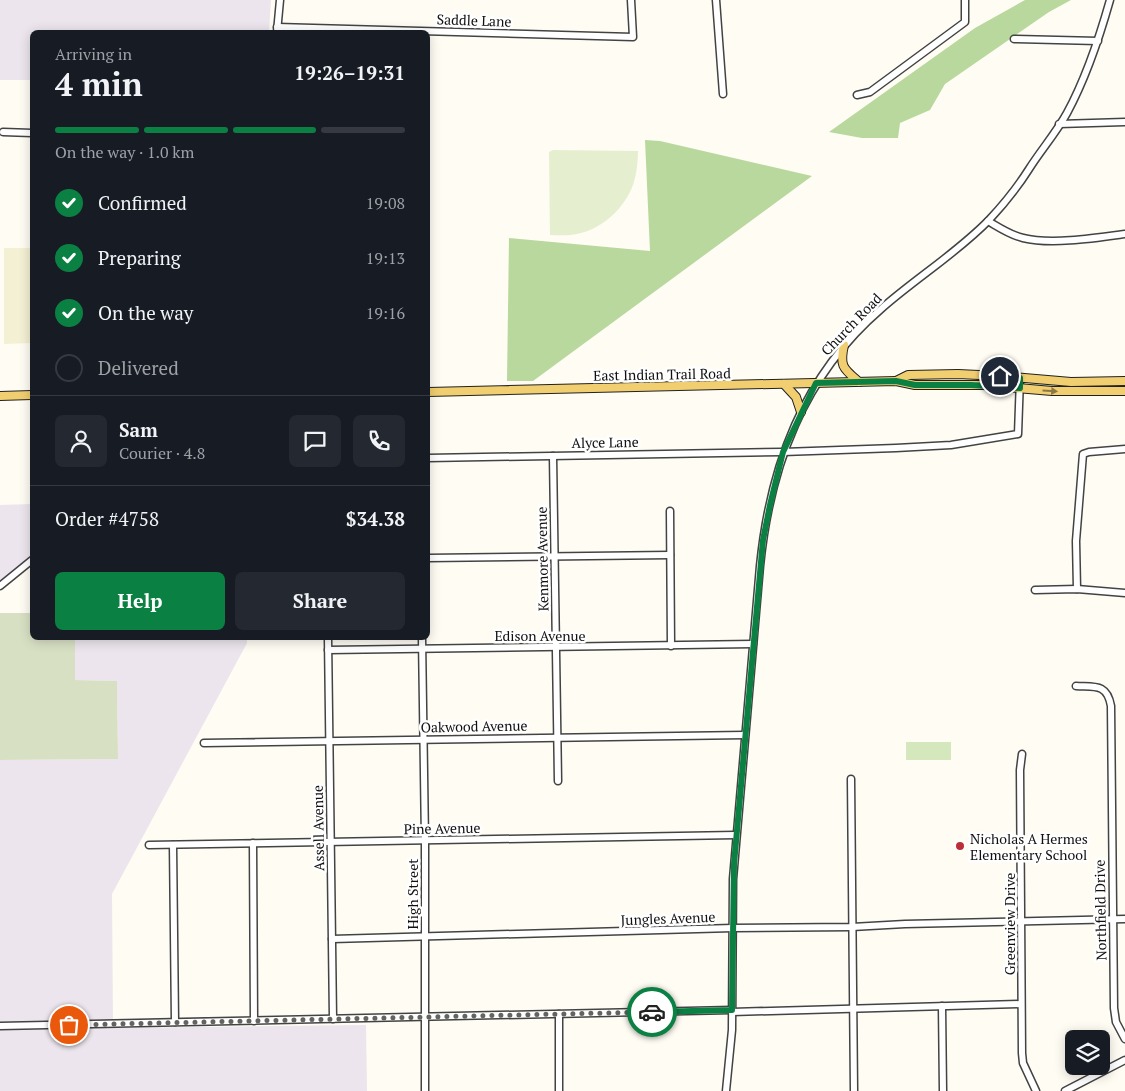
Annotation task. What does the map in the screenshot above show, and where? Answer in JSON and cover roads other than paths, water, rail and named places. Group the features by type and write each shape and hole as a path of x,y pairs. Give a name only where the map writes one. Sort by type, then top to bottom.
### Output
{"main road":[{"path":"844,345 842,364 845,370 859,382"},
{"name":"East Indian Trail Road","path":"896,381 908,375 947,374 979,374 1071,382 1125,381"},
{"name":"East Indian Trail Road","path":"430,392 896,381 915,385 971,385 1052,391 1125,391"},
{"path":"784,384 796,397 801,412"},
{"path":"0,396 30,395"}],"street":[{"path":"277,30 280,0"},
{"name":"Saddle Lane","path":"430,33 633,38 631,0"},
{"path":"716,0 723,94"},
{"path":"858,95 870,92 965,22 965,0"},
{"name":"Church Road","path":"726,1091 732,1011 732,900 753,644 763,540 783,452 816,383 844,345 880,310 988,221 1021,183 1071,104 1088,69 1110,0"},
{"path":"1014,39 1098,41"},
{"path":"1059,124 1125,122"},
{"path":"3,132 30,132"},
{"path":"988,221 1009,233 1037,241 1125,234"},
{"path":"1020,378 1020,388"},
{"name":"Alyce Lane","path":"430,458 783,452 952,445 1018,434 1020,388"},
{"path":"1076,589 1076,541 1083,454 1125,449"},
{"name":"Kenmore Avenue","path":"553,456 558,781"},
{"path":"670,511 671,646"},
{"path":"430,558 670,556"},
{"path":"0,586 30,562"},
{"path":"1035,590 1076,589 1125,593"},
{"name":"Assell Avenue","path":"328,640 333,1019"},
{"name":"High Street","path":"422,640 425,841 425,1091"},
{"name":"Edison Avenue","path":"328,650 753,644"},
{"name":"Northfield Drive","path":"1076,686 1101,688 1106,691 1111,706 1114,1008 1116,1022 1125,1039"},
{"name":"Oakwood Avenue","path":"204,743 745,734"},
{"name":"Greenview Drive","path":"1022,754 1020,770 1023,1063 1036,1091"},
{"path":"851,779 854,1091"},
{"name":"Pine Avenue","path":"149,845 736,835"},
{"path":"253,843 254,1020"},
{"path":"173,845 175,1022"},
{"name":"Jungles Avenue","path":"332,938 733,928 852,928 1125,919"},
{"path":"0,1026 1021,1004"},
{"path":"942,1006 943,1091"},
{"path":"559,1014 559,1091"},
{"path":"1065,1091 1125,1060"}],"place":[{"name":"Nicholas A Hermes Elementary School","path":"960,846"}]}
